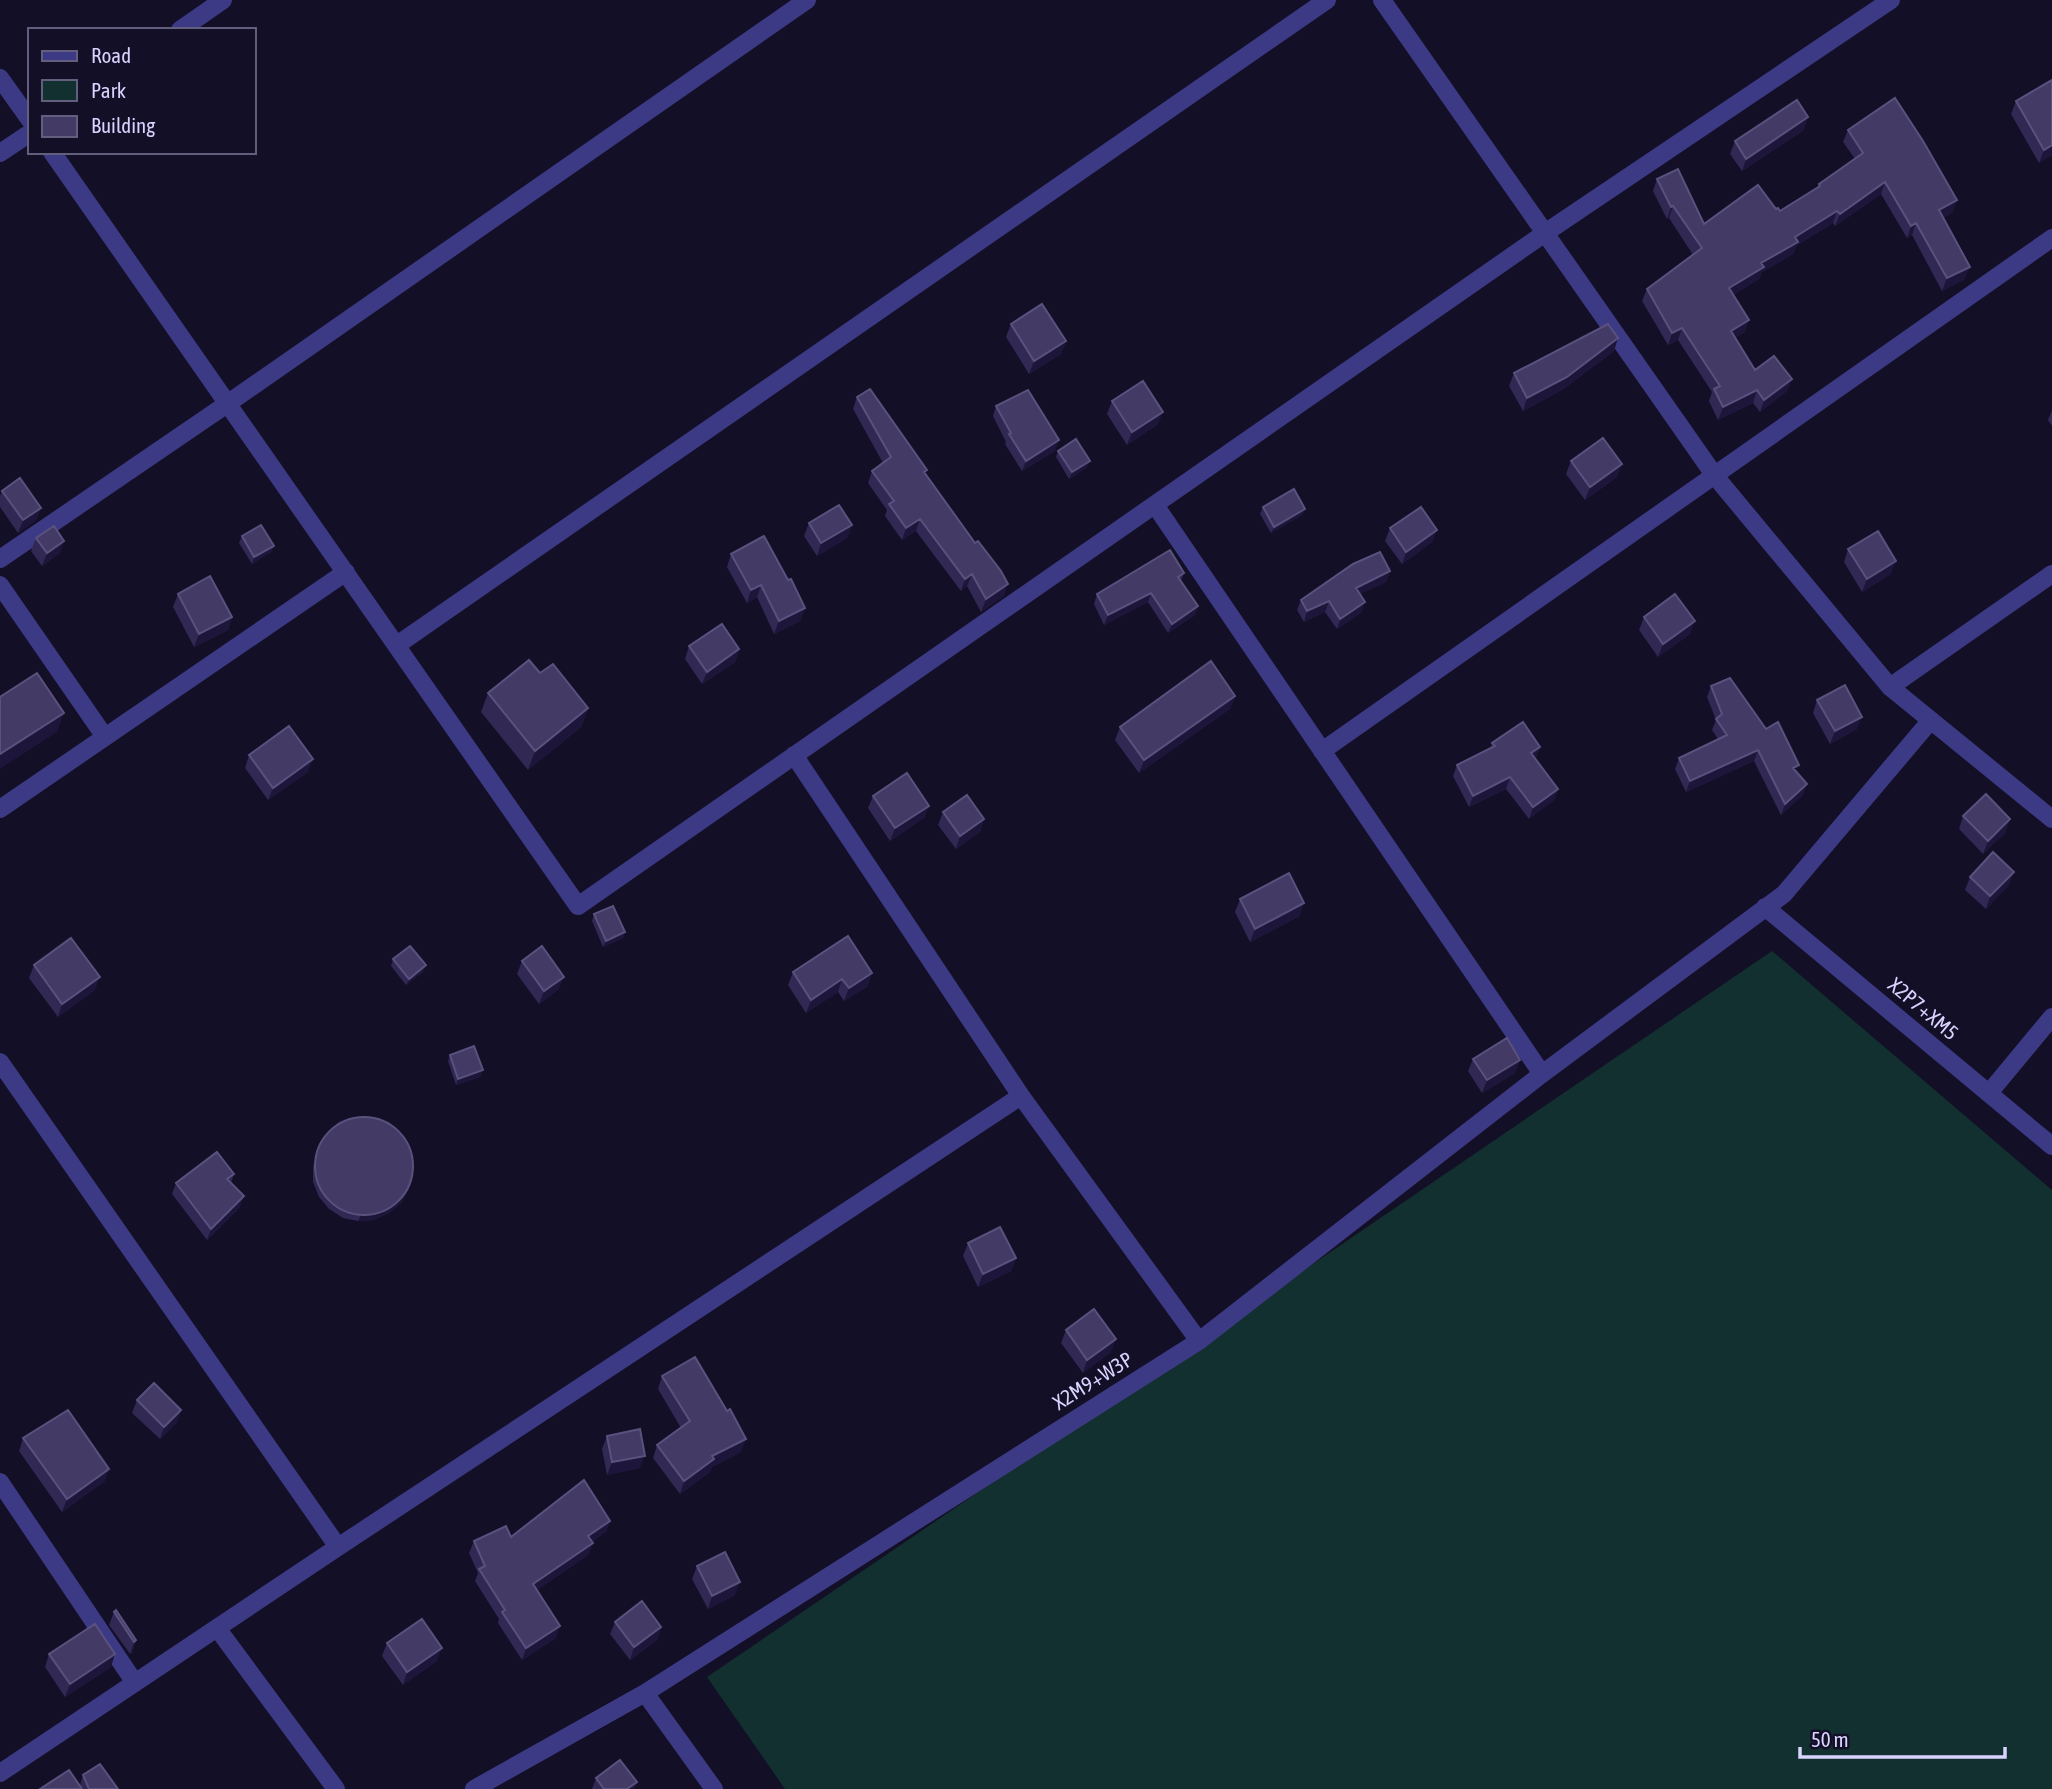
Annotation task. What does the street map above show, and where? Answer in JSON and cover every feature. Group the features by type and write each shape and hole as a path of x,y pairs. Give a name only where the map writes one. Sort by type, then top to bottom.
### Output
{"street":[{"path":"183,28 223,0"},
{"path":"0,559 228,404 807,0"},
{"path":"397,645 1327,0"},
{"path":"1382,0 1715,476 1890,687 2052,819"},
{"path":"53,154 578,906 1545,233 1891,0"},
{"path":"0,78 28,117"},
{"path":"0,153 28,134"},
{"path":"1322,751 2052,238"},
{"path":"1155,505 1542,1074"},
{"path":"0,809 346,572"},
{"path":"1890,687 2052,573"},
{"path":"0,585 105,737"},
{"name":"X2M9+W3P","path":"474,1789 645,1693 1199,1341 1542,1074 1784,894 1931,720"},
{"path":"794,755 1021,1096 1199,1341"},
{"name":"X2P7+XM5","path":"1765,907 2052,1146"},
{"path":"1989,1093 2052,1017"},
{"path":"0,1062 338,1546"},
{"path":"0,1773 338,1546 1021,1096"},
{"path":"0,1482 135,1683"},
{"path":"217,1628 336,1789"},
{"path":"645,1693 714,1789"}],"green space":[{"path":"1772,951 2052,1190 2052,1789 785,1789 707,1677"}],"building":[{"path":"2052,80 2052,145 2044,150 2016,101"},
{"path":"1895,98 1957,200 1939,210 1970,267 1947,278 1916,223 1911,226 1885,182 1840,214 1837,211 1795,237 1798,242 1761,263 1764,267 1729,288 1749,320 1731,331 1755,370 1774,356 1792,379 1764,400 1757,390 1723,407 1714,389 1720,386 1682,328 1672,333 1647,289 1702,248 1673,206 1671,207 1657,179 1678,169 1704,224 1758,185 1780,211 1820,186 1819,184 1863,153 1848,130"},
{"path":"1797,100 1808,117 1746,159 1735,141"},
{"path":"1042,304 1066,341 1034,361 1011,324"},
{"path":"1608,324 1618,338 1567,377 1527,398 1514,373"},
{"path":"1143,381 1163,412 1132,432 1112,401"},
{"path":"870,389 927,470 924,472 975,543 978,541 1001,571 1008,584 986,599 972,574 965,579 920,519 906,528 889,504 894,501 872,471 891,457 857,397"},
{"path":"1028,390 1059,440 1026,461 996,406"},
{"path":"1603,438 1622,464 1590,487 1571,461"},
{"path":"1076,439 1090,461 1072,472 1058,451"},
{"path":"20,478 41,508 23,520 2,491"},
{"path":"1294,489 1305,509 1274,527 1263,507"},
{"path":"839,505 852,525 821,543 809,523"},
{"path":"1421,507 1437,530 1406,552 1390,528"},
{"path":"261,525 274,546 254,557 242,536"},
{"path":"54,526 64,541 47,553 36,538"},
{"path":"1878,531 1896,561 1867,579 1848,549"},
{"path":"764,536 788,580 791,579 805,608 779,621 761,585 751,590 731,554"},
{"path":"1170,550 1184,573 1178,577 1198,606 1172,624 1151,593 1108,615 1097,594"},
{"path":"1380,552 1390,571 1356,588 1365,602 1340,619 1329,601 1307,611 1301,600 1353,564"},
{"path":"210,576 232,617 199,634 178,594"},
{"path":"1675,594 1695,621 1663,644 1644,617"},
{"path":"722,624 739,649 707,672 689,646"},
{"path":"529,660 540,673 553,664 588,708 535,751 488,693"},
{"path":"1211,661 1235,696 1144,760 1120,727"},
{"path":"37,673 64,713 0,754 0,697"},
{"path":"1730,678 1766,729 1778,722 1799,765 1793,768 1807,784 1785,804 1758,750 1690,781 1679,758 1727,735 1716,719 1722,714 1711,686"},
{"path":"1845,685 1862,717 1835,731 1817,700"},
{"path":"1523,722 1540,747 1531,753 1558,789 1533,807 1510,777 1473,796 1457,765 1495,746 1492,743"},
{"path":"289,726 313,759 273,788 249,755"},
{"path":"907,773 929,806 895,828 873,796"},
{"path":"1986,794 2010,819 1988,841 1963,816"},
{"path":"967,795 984,819 960,836 943,812"},
{"path":"1993,852 2014,872 1990,896 1970,877"},
{"path":"1289,873 1304,903 1255,929 1240,899"},
{"path":"613,906 625,932 606,941 594,914"},
{"path":"848,936 872,973 849,988 842,979 811,1000 793,972"},
{"path":"71,938 100,977 62,1004 34,965"},
{"path":"410,946 426,965 409,979 393,959"},
{"path":"542,946 564,977 544,991 522,961"},
{"path":"1507,1038 1520,1060 1487,1080 1473,1059"},
{"path":"474,1046 483,1070 458,1079 450,1055"},
{"path":"364,1117 383,1121 398,1132 409,1147 413,1166 409,1185 398,1200 383,1211 364,1215 345,1211 330,1200 319,1185 315,1166 319,1147 330,1132 345,1121"},
{"path":"217,1152 234,1174 227,1179 244,1196 211,1229 176,1183"},
{"path":"1000,1227 1016,1258 983,1274 968,1243"},
{"path":"1094,1309 1116,1339 1087,1360 1066,1330"},
{"path":"695,1357 727,1411 730,1409 746,1439 712,1456 714,1459 684,1481 657,1445 690,1421 662,1376"},
{"path":"154,1383 181,1410 164,1427 137,1400"},
{"path":"68,1410 109,1469 67,1499 23,1438"},
{"path":"640,1429 645,1456 612,1462 607,1436"},
{"path":"584,1480 610,1521 588,1536 593,1543 533,1584 560,1626 526,1648 502,1612 505,1610 479,1569 485,1566 474,1541 506,1526 511,1537"},
{"path":"725,1552 740,1582 712,1596 697,1566"},
{"path":"642,1601 661,1627 634,1647 615,1622"},
{"path":"116,1610 136,1640 134,1642 114,1612"},
{"path":"422,1619 442,1648 407,1672 387,1643"},
{"path":"95,1624 115,1654 70,1684 49,1654"},
{"path":"620,1760 637,1782 627,1789 604,1789 596,1778"},
{"path":"100,1764 118,1789 89,1789 83,1775"},
{"path":"69,1770 82,1789 40,1789"}]}
